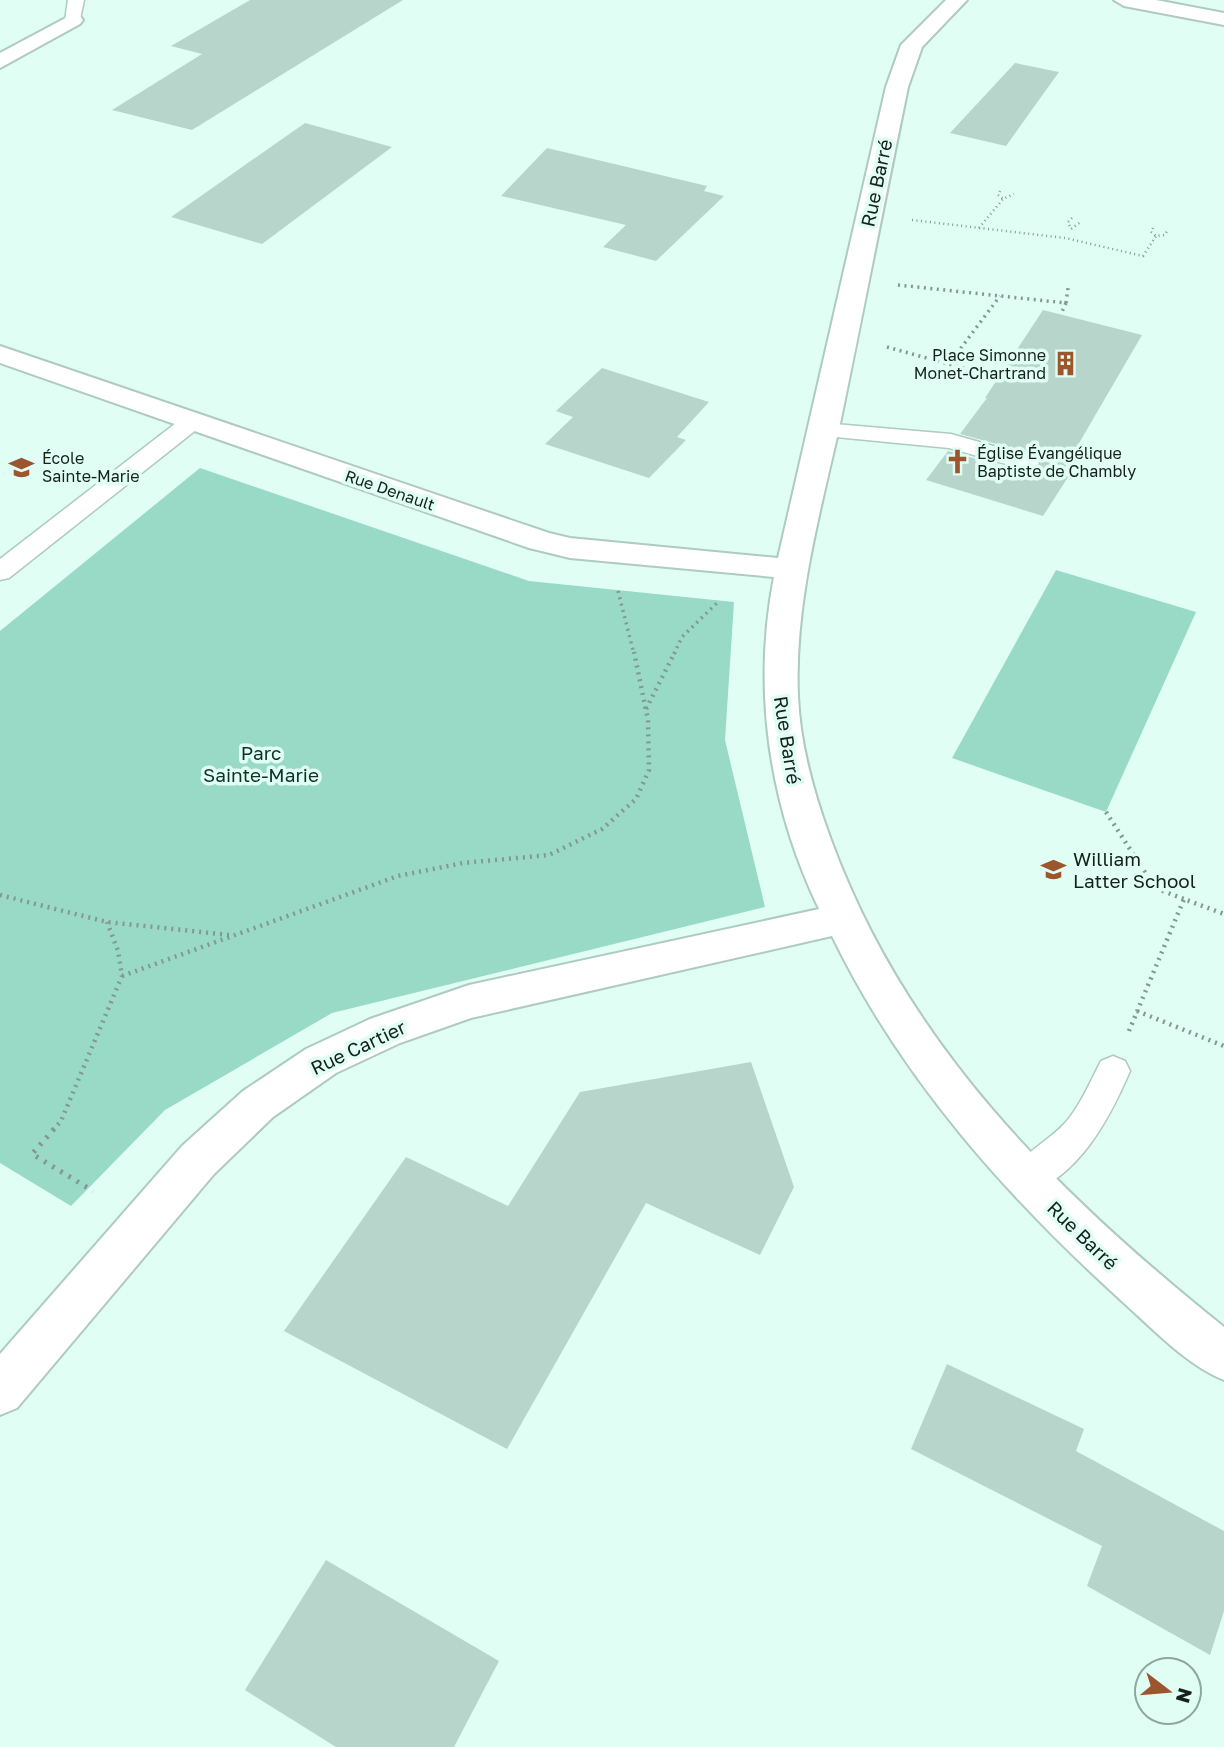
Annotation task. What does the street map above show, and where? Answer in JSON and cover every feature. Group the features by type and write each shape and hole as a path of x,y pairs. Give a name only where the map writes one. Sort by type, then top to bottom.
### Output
{"street":[{"name":"Rue Barré","path":"957,0 916,39 906,52 901,70 784,615 780,677 787,749 813,850 841,919 872,977 905,1028 956,1098 1026,1179 1096,1250 1224,1357"},
{"path":"1124,0 1224,19"},
{"path":"0,62 75,10"},
{"name":"Rue Denault","path":"0,354 540,541 570,548 792,569"},
{"name":"Rue Cartier","path":"0,1391 198,1160 258,1104 321,1060 384,1031 468,1002 841,919"}],"lane":[{"path":"0,572 194,421"},
{"path":"823,430 951,440 1027,463"},
{"path":"1026,1179 1068,1146 1091,1119 1113,1071"}],"path":[{"path":"1000,191 998,195 1003,199"},
{"path":"979,228 1003,199 1012,198 1014,194"},
{"path":"1070,229 1068,222 1072,218"},
{"path":"903,219 1065,238 1101,249 1143,256 1156,236"},
{"path":"1065,238 1070,229 1082,221"},
{"path":"1153,228 1151,232 1156,236 1164,235 1167,231"},
{"path":"891,284 1066,303"},
{"path":"1061,314 1068,288"},
{"path":"949,364 1000,296"},
{"path":"879,345 978,372"},
{"path":"122,976 153,960 234,935 413,872 465,862 548,855 574,845 604,827 629,807 643,790 650,754 646,710 616,583"},
{"path":"646,710 682,637 726,594"},
{"path":"1106,812 1155,888 1224,914"},
{"path":"0,895 107,922 234,935"},
{"path":"1113,1071 1184,899"},
{"path":"93,1191 32,1154 61,1121 122,976 118,951 107,922"},
{"path":"1137,1011 1224,1046"}],"green space":[{"name":"Parc Sainte-Marie","path":"200,468 529,581 734,602 725,740 765,907 332,1013 165,1110 71,1206 0,1163 0,631"},
{"path":"1056,570 1196,612 1106,812 952,758"}],"building":[{"path":"250,0 403,0 192,130 112,110 202,54 171,46"},
{"path":"1015,63 1059,72 1006,146 950,133"},
{"path":"305,123 392,147 262,244 171,217"},
{"path":"547,148 707,186 704,191 724,196 656,261 603,247 626,225 501,196"},
{"path":"1043,310 1142,335 1064,469 1072,471 1043,516 926,480 948,451 1026,473 1038,469 1041,462 1037,455 960,434 987,398"},
{"path":"602,368 709,402 677,437 686,440 649,478 545,444 573,417 556,411"},
{"path":"751,1062 794,1187 760,1255 646,1203 507,1449 284,1331 406,1157 508,1206 580,1092"},
{"path":"947,1364 1084,1429 1076,1451 1224,1531 1224,1611 1210,1655 1087,1586 1102,1546 911,1449"},
{"path":"326,1560 499,1661 454,1747 336,1747 245,1690"}],"place":[{"name":"Place Simonne Monet-Chartrand","path":"1066,364"},
{"name":"Église Évangélique Baptiste de Chambly","path":"957,462"},
{"name":"École Sainte-Marie","path":"22,467"},
{"name":"William Latter School","path":"1053,869"}]}
